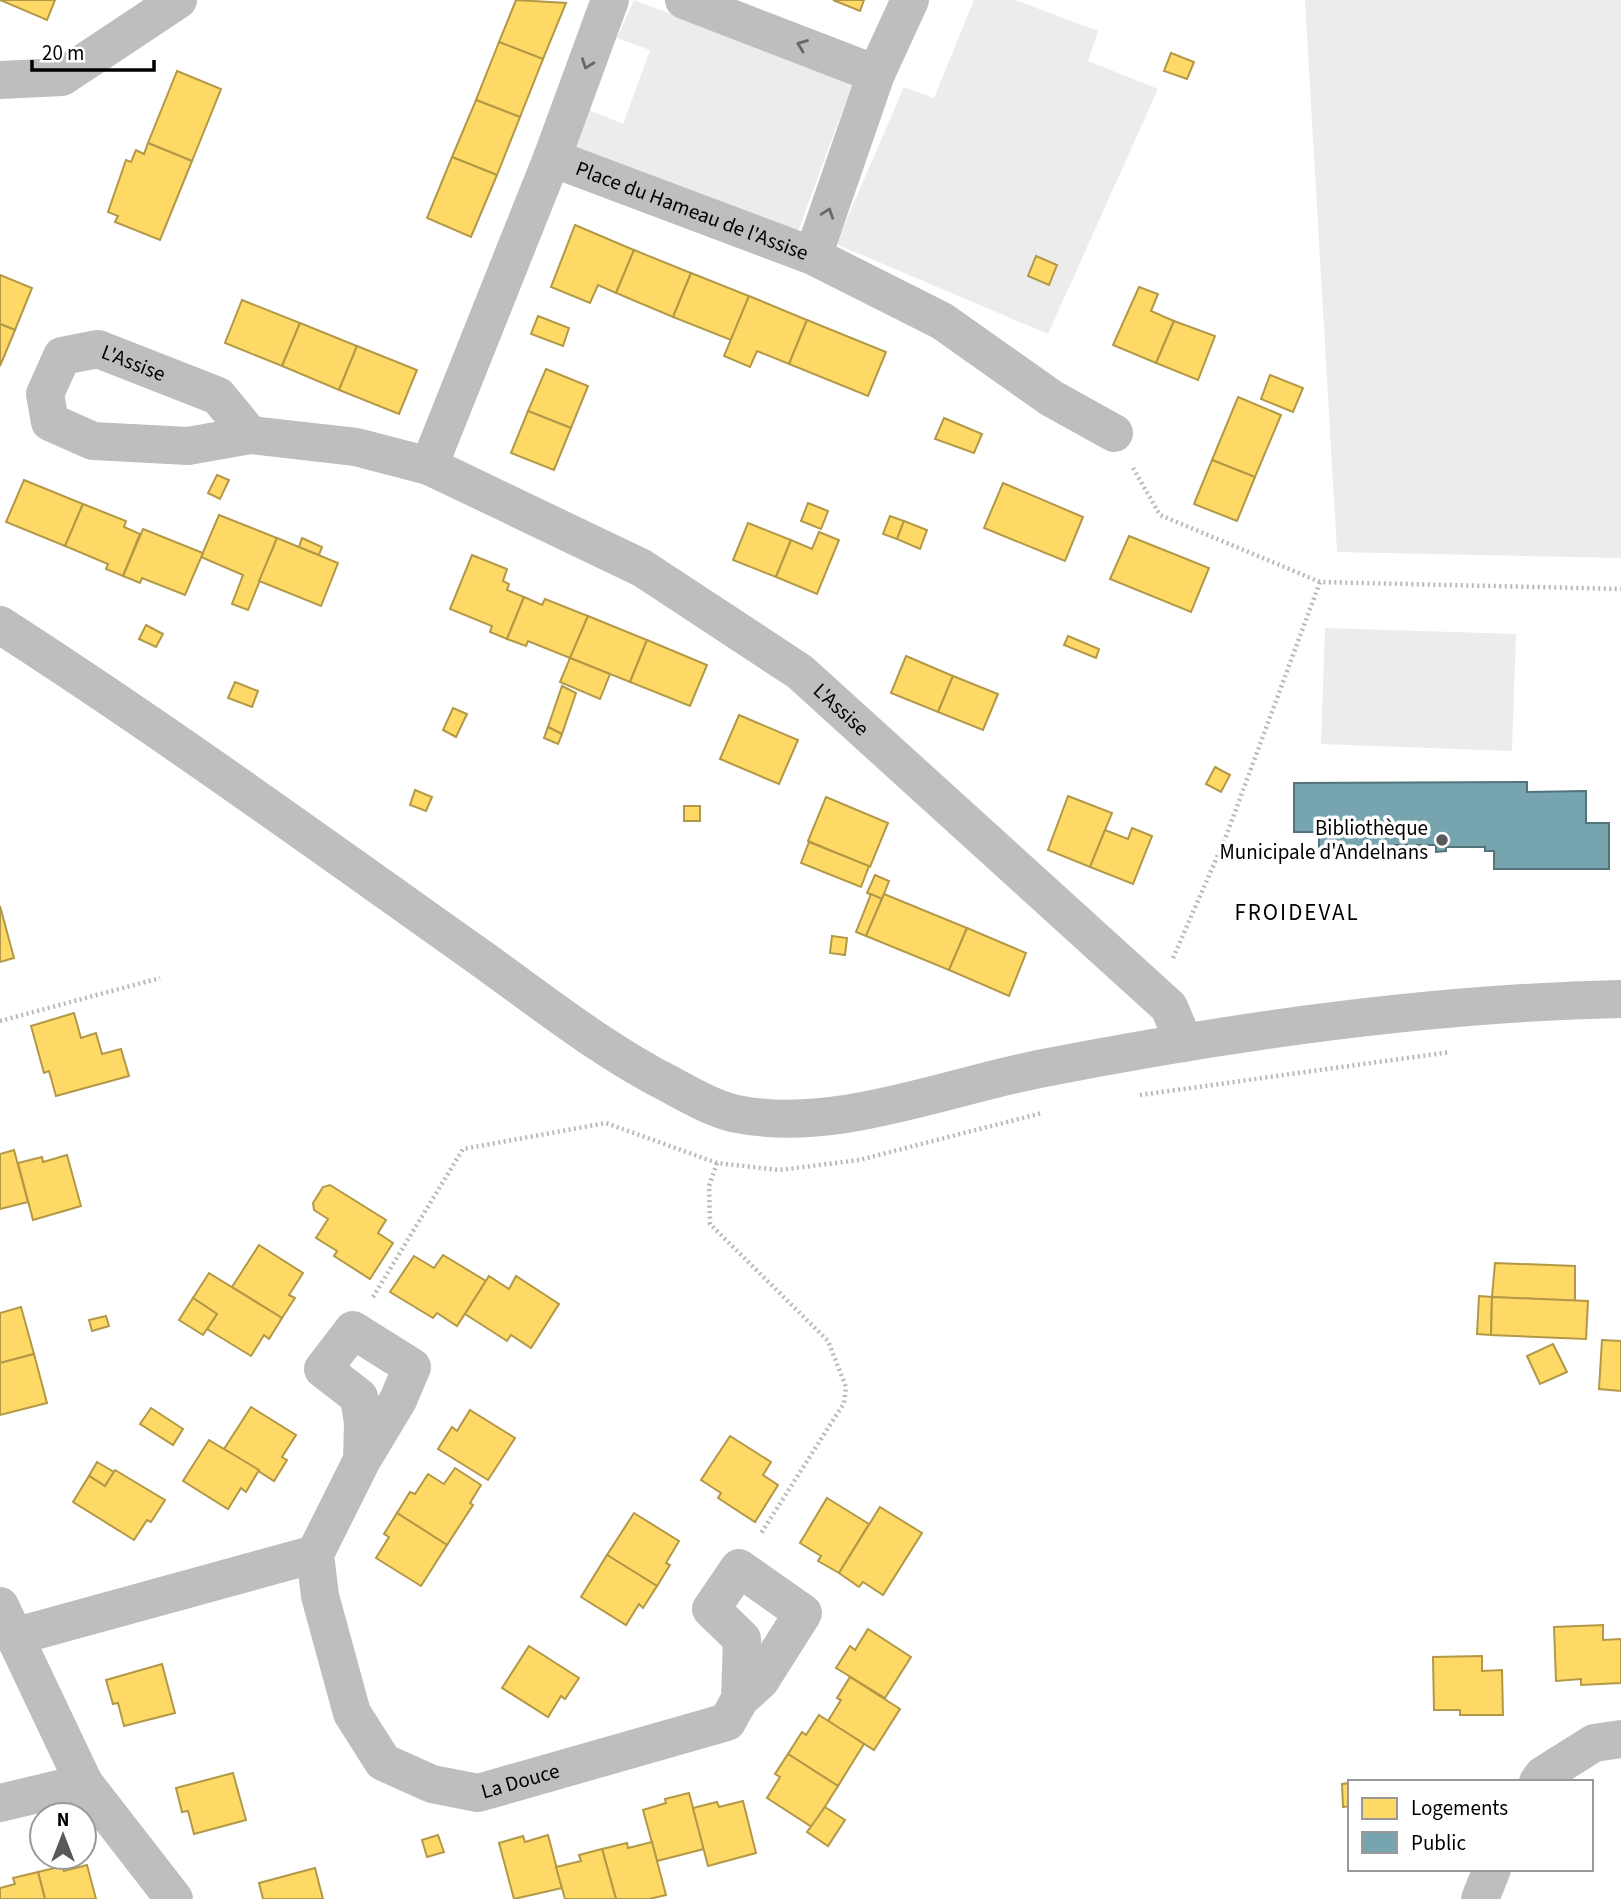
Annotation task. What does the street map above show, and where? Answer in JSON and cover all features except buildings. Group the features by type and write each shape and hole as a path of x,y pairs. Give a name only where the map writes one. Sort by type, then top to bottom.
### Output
{"street":[{"path":"0,80 62,77 177,0"},
{"name":"Place du Hameau de l'Assise","path":"610,0 552,158 813,256 876,74"},
{"path":"684,0 876,74 909,0"},
{"path":"429,466 552,158"},
{"path":"813,256 942,321 1051,398 1114,433"},
{"name":"L'Assise","path":"250,435 218,396 98,349 62,356 45,394 50,422 93,441 188,446 250,435 356,447 429,466 642,568 800,672 1169,1007 1184,1043"},
{"path":"0,625 118,701 629,1064 733,1114 780,1119 851,1112 1039,1069 1184,1043 1466,1006 1621,999"},
{"path":"174,1899 84,1783 6,1621 315,1554 362,1460 398,1400 412,1367 353,1330 323,1369 359,1397 363,1423 362,1460"},
{"name":"La Douce","path":"315,1554 320,1596 352,1713 383,1762 432,1784 478,1793 727,1722 740,1699 760,1681 803,1613 739,1568"},
{"path":"739,1568 711,1609 742,1639 740,1699"},
{"path":"1539,1780 1543,1775 1594,1743 1621,1739"},
{"path":"0,1803 84,1783"},
{"path":"1480,1899 1491,1871"}],"path":[{"path":"1114,433 1160,514 1320,582 1621,589"},
{"path":"1149,989 1177,953 1225,839 1320,582"},
{"path":"0,1021 160,978"},
{"path":"1126,1096 1452,1052"},
{"path":"353,1330 463,1149 606,1123 717,1163 779,1170 859,1160 1045,1112"},
{"path":"717,1163 709,1186 710,1224 828,1342 846,1387 844,1403 739,1568"}],"shaded area":[{"path":"634,0 853,82 797,234 571,147 587,109 623,124 650,50 617,38"},
{"path":"974,0 1015,0 1098,31 1088,61 1158,89 1048,334 836,244 904,87 934,98"},
{"path":"1305,0 1621,0 1621,558 1337,552"},
{"path":"1325,628 1516,634 1512,751 1321,744"}],"place":[{"name":"Bibliothèque Municipale d'Andelnans","path":"1442,840"}],"district":[{"name":"FROIDEVAL","path":"1297,912"}]}
